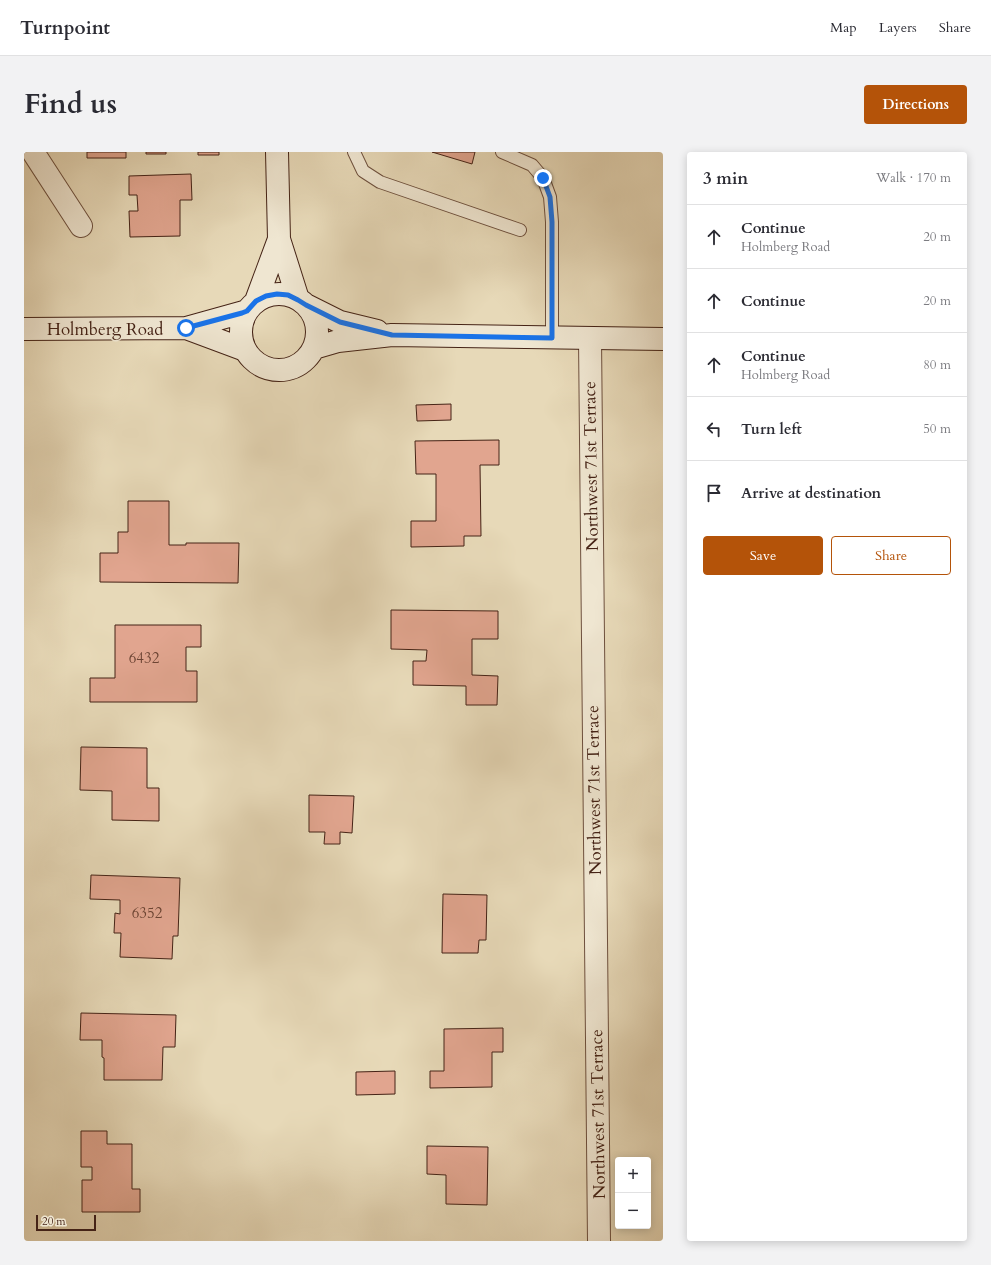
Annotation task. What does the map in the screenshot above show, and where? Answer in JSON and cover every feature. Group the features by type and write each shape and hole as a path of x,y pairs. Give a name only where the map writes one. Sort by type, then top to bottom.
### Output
{"street":[{"path":"33,152 81,226"},
{"path":"277,152 279,239 302,302 313,315 317,326 317,337 314,348 307,358 297,366 286,370 274,370 262,367 252,360 245,350 240,330 242,320 251,306 279,239"},
{"path":"251,306 266,296 277,294 288,295 340,322 392,335"},
{"name":"Holmberg Road","path":"24,329 186,328 251,306"},
{"name":"Holmberg Road","path":"186,328 245,350"},
{"path":"314,348 338,341 392,335 663,339"},
{"name":"Northwest 71st Terrace","path":"590,338 599,1241"}],"lane":[{"path":"354,152 363,172 380,182 520,230"},
{"path":"502,152 532,165 543,178 550,197 552,222 552,338"}],"building":[{"path":"87,152 126,152 126,158 87,158"},
{"path":"146,152 166,152 166,154 146,154"},
{"path":"198,152 219,152 219,155 198,155"},
{"path":"432,152 475,152 472,164"},
{"path":"191,174 192,200 180,200 180,236 130,237 129,211 138,211 137,195 129,195 129,176"},
{"path":"451,404 451,420 417,421 416,405"},
{"path":"499,440 499,465 480,465 481,536 464,536 464,546 411,547 411,521 436,521 436,474 416,474 415,441"},
{"path":"128,501 169,501 169,545 186,545 186,543 239,543 238,583 100,582 100,553 118,553 118,532 128,532"},
{"path":"391,610 498,611 498,639 472,639 472,675 498,676 497,705 466,705 466,686 413,685 413,661 426,661 427,650 391,649"},
{"path":"115,625 201,625 201,647 186,647 186,671 197,671 197,702 90,702 90,678 115,678"},
{"path":"81,747 147,748 147,788 159,788 159,821 112,820 112,791 80,790"},
{"path":"309,795 354,796 352,833 340,832 340,844 324,844 325,832 309,832"},
{"path":"91,875 180,878 178,936 173,936 172,959 120,957 121,933 114,933 115,913 120,914 120,900 90,899"},
{"path":"443,894 487,895 486,940 479,940 478,953 442,953"},
{"path":"81,1013 176,1015 175,1047 163,1047 162,1080 104,1080 102,1040 80,1040"},
{"path":"503,1028 503,1052 492,1052 492,1087 430,1088 430,1071 444,1071 444,1029"},
{"path":"395,1071 395,1094 356,1095 356,1072"},
{"path":"81,1131 107,1131 107,1144 132,1144 132,1189 140,1189 140,1212 82,1212 82,1180 92,1180 92,1167 81,1167"},
{"path":"427,1146 488,1147 487,1205 446,1204 446,1175 427,1174"}],"route":[{"path":"186,328 242,313 247,311 256,301 266,296 277,294 288,295 340,322 392,335 552,338 552,222 550,197 543,178"}]}
